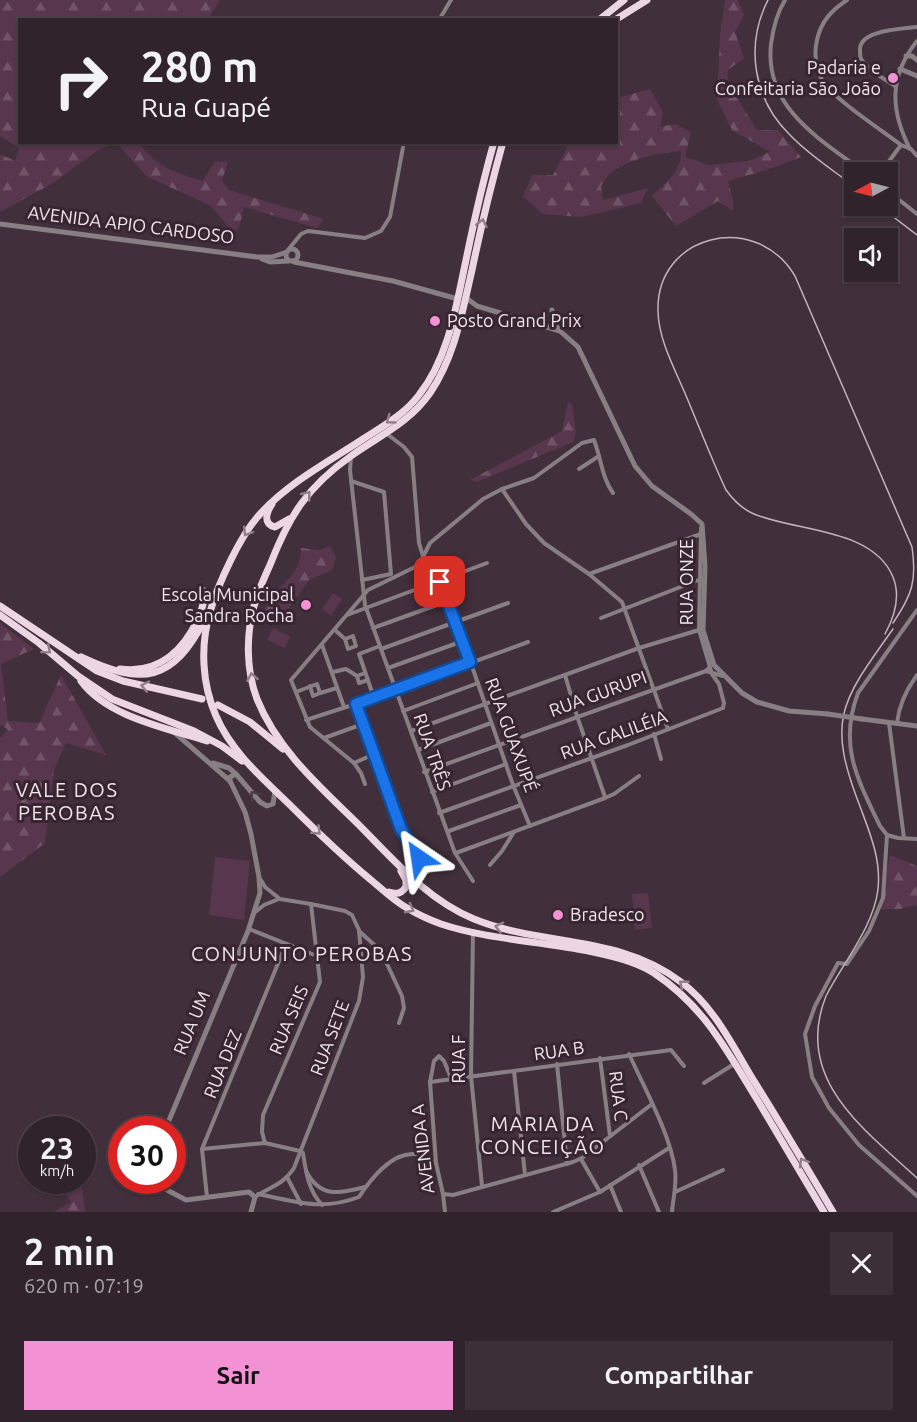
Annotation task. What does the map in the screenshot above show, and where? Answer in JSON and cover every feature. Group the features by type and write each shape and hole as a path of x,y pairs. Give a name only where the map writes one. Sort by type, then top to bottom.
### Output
{"highway":[{"path":"602,18 624,0"},
{"path":"618,18 647,0"},
{"path":"294,759 273,730 258,699 251,674 249,635 254,604 281,536 309,492 351,456 384,435 415,411 444,369 463,308 461,298 482,183 493,144"},
{"path":"61,648 100,667 134,675 154,672 183,656 211,609 243,538 257,517 298,481 388,422 420,394 437,365 461,298 502,144"},
{"path":"275,500 266,516 266,521 270,526 276,527 283,524 294,513"},
{"path":"100,667 141,669 172,655 181,648 191,633 202,609 204,591"},
{"path":"0,606 87,666 110,676 202,699"},
{"path":"211,609 204,646 207,687 214,713 225,735 275,790 350,863 405,907 441,924 599,953 651,971 699,1010 735,1064 824,1212"},
{"path":"0,615 39,643 78,676 112,699 194,731 222,746 256,771"},
{"path":"78,676 94,696 125,714 222,746"},
{"path":"218,705 250,722 294,759 405,875 406,887 400,893 394,894 382,889"},
{"path":"394,862 445,904 472,918 528,934 632,954 659,966 684,984 704,1002 728,1038 833,1212"}],"street":[{"path":"440,18 451,0"},
{"path":"785,0 774,27 770,53 772,71 783,102 806,128 851,162"},
{"path":"847,0 827,17 820,30 815,56 823,82 834,94 902,146 911,149"},
{"path":"895,86 866,66 860,59 860,45 863,40 874,33 917,27"},
{"path":"917,41 906,56 895,86 899,124 917,156"},
{"path":"906,56 912,56 917,60"},
{"path":"900,69 917,76"},
{"path":"294,243 298,258 292,261 286,257 287,251 301,234 308,231 365,238 381,231 390,217 404,144"},
{"path":"889,162 902,146"},
{"path":"898,199 917,214"},
{"name":"AVENIDA APIO CARDOSO","path":"0,224 257,257 272,257 287,251"},
{"path":"287,251 293,249 298,252"},
{"name":"AVENIDA APIO CARDOSO","path":"298,252 315,265"},
{"name":"AVENIDA APIO CARDOSO","path":"257,257 270,262 292,261 315,265 461,298"},
{"path":"461,298 477,306 560,331 571,338 578,347 638,471 652,486 702,524 701,630 712,666 712,674"},
{"path":"463,308 477,306"},
{"path":"552,310 553,320 560,331"},
{"path":"384,435 404,447 412,457 419,543 423,556"},
{"path":"365,784 354,763 313,731 306,720 291,680 346,615 374,586 415,567 430,543 483,500 502,489 534,478 582,443 594,440 605,483 613,494"},
{"name":"RUA TRÊS","path":"351,456 351,481 366,608 424,772 449,831 455,854 473,881"},
{"path":"579,469 599,456"},
{"path":"351,481 384,492 391,574 362,580"},
{"path":"502,489 526,524 544,543 589,574 617,597 624,608 668,729"},
{"path":"589,574 701,534"},
{"name":"RUA GUAXUPÉ","path":"423,556 440,582 456,620 513,785 530,826"},
{"path":"346,615 487,563"},
{"path":"601,618 703,579"},
{"path":"374,628 448,601"},
{"path":"359,654 508,603"},
{"path":"917,610 858,693 853,706 849,731 852,764 880,826 887,835 883,898 869,931 847,964 838,963 815,1006 805,1034 812,1077 829,1108 859,1145 917,1196"},
{"path":"335,630 345,639 348,649 356,646"},
{"path":"411,731 639,648 701,630"},
{"path":"345,639 353,636 374,698"},
{"path":"388,668 463,641"},
{"path":"306,720 528,642"},
{"path":"322,645 344,707"},
{"path":"712,666 742,693 773,708 917,726"},
{"name":"RUA GURUPI","path":"424,772 706,671 712,666"},
{"path":"333,672 346,669 357,676 359,683 368,680"},
{"path":"706,671 723,676"},
{"path":"357,676 365,673"},
{"name":"RUA GALILÉIA","path":"440,813 723,708 724,703 719,684 712,674"},
{"path":"566,675 577,716 605,798"},
{"path":"897,723 898,711 904,696 917,675"},
{"path":"403,711 478,683"},
{"path":"296,692 317,684 320,693"},
{"path":"310,686 313,696 337,687"},
{"path":"356,704 401,829 428,872"},
{"path":"418,750 491,723"},
{"path":"888,723 904,838"},
{"path":"323,738 363,724"},
{"name":"RUA UM","path":"170,1116 249,929 260,893 259,877 244,812 230,781 172,730"},
{"path":"654,734 661,759"},
{"path":"192,747 195,737"},
{"path":"354,763 374,754"},
{"path":"210,762 222,765 236,774 264,806 273,804 275,790"},
{"path":"432,792 506,764"},
{"path":"230,781 230,777 236,774"},
{"path":"455,854 605,798 639,776"},
{"path":"449,831 521,805"},
{"path":"490,865 514,832"},
{"path":"887,835 917,839"},
{"path":"259,877 265,887 280,899 349,913 356,921 359,930 381,951 402,996 404,1008 399,1023"},
{"path":"254,913 264,905 280,899"},
{"name":"RUA SEIS","path":"265,1143 262,1132 263,1115 320,982 311,904"},
{"path":"249,929 317,956"},
{"name":"RUA SETE","path":"287,1177 294,1168 359,1001 363,977 359,930"},
{"name":"RUA F","path":"473,931 471,1076 483,1186"},
{"name":"RUA DEZ","path":"207,1197 202,1149 286,944"},
{"name":"RUA B","path":"430,1082 671,1050 684,1066"},
{"path":"629,1054 652,1104 675,1169 672,1212"},
{"path":"430,1082 434,1061 439,1056 444,1061 451,1078"},
{"name":"RUA C","path":"600,1058 610,1137"},
{"path":"556,1064 567,1164"},
{"path":"704,1083 735,1064"},
{"path":"514,1071 525,1175"},
{"name":"AVENIDA A","path":"430,1082 436,1163 443,1194 444,1212"},
{"path":"443,1194 453,1195 581,1159 652,1104"},
{"path":"202,1149 265,1143 300,1151 303,1153 311,1189 322,1205"},
{"path":"553,1212 600,1192 669,1148"},
{"path":"174,1194 186,1197 207,1197 249,1191 256,1195 302,1204 336,1205 360,1197 378,1171 403,1156 413,1154 436,1163"},
{"path":"581,1159 600,1192"},
{"path":"639,1165 659,1212"},
{"path":"306,1170 310,1179 326,1191 335,1193 365,1187"},
{"path":"674,1192 723,1170"},
{"path":"251,1212 256,1195 279,1185 287,1177 302,1204"},
{"path":"610,1185 621,1212"}],"green space":[{"path":"0,0 220,0 209,18 18,18 18,144 118,144 101,148 53,183 0,212 0,154 15,161 19,148 0,136"},
{"path":"725,0 738,0 744,15 735,32 744,58 728,70 727,82 757,130 778,130 801,157 728,181 733,211 718,201 676,226 652,196 676,170 681,151 637,159 620,166 611,172 601,186 603,200 648,188 641,203 582,217 543,214 523,197 532,175 553,175 567,144 618,144 618,98 650,89 663,112 660,127 675,124 691,132 685,157 710,165 748,161 770,152 732,130 717,100 720,35"},
{"path":"118,144 140,144 152,158 167,168 203,181 215,161 228,162 222,180 229,190 324,219 317,228 244,207 239,228 229,235 229,228 211,206 146,176"},
{"path":"568,402 572,404 576,432 573,442 477,482 470,480 562,431"},
{"path":"330,546 336,557 332,570 309,580 279,622 264,609 294,571 301,555 301,548 319,550"},
{"path":"333,593 342,599 331,616 322,609"},
{"path":"0,623 34,649 1,664 8,721 39,723 61,675 106,755 66,743 54,770 45,843 0,877 0,738 8,730 0,726"},
{"path":"273,628 290,636 285,648 267,640"},
{"path":"890,855 917,866 917,905 900,909 880,909"},
{"path":"215,857 250,861 244,920 209,915"},
{"path":"648,893 652,928 635,930 632,894"},
{"path":"66,1194 83,1194 85,1212 54,1212 71,1202"}],"railway":[{"path":"768,0 761,17 755,53 756,71 768,105 777,121 797,142 844,179"},
{"path":"892,216 917,235"},
{"path":"885,634 892,620 897,592 893,577 883,561 869,549 852,540 754,514 738,504 726,490 669,356 659,323 661,285 673,264 690,249 711,240 734,238 757,243 778,255 795,276 912,547 914,569 912,587 893,623"},
{"path":"893,629 861,676 850,695 844,713 842,732 844,754 850,779 874,848 879,878 871,917 826,996 818,1026 819,1053 826,1077 839,1100 856,1121 917,1178"}],"place":[{"name":"Padaria e Confeitaria São João","path":"893,78"},
{"name":"Posto Grand Prix","path":"435,321"},
{"name":"Escola Municipal Sandra Rocha","path":"306,605"},
{"name":"Bradesco","path":"558,915"}],"district":[{"name":"VALE DOS PEROBAS","path":"67,802"},
{"name":"CONJUNTO PEROBAS","path":"302,954"},
{"name":"MARIA DA CONCEIÇÃO","path":"543,1136"}],"route":[{"path":"419,858 401,829 356,704 470,662 440,582"}]}
